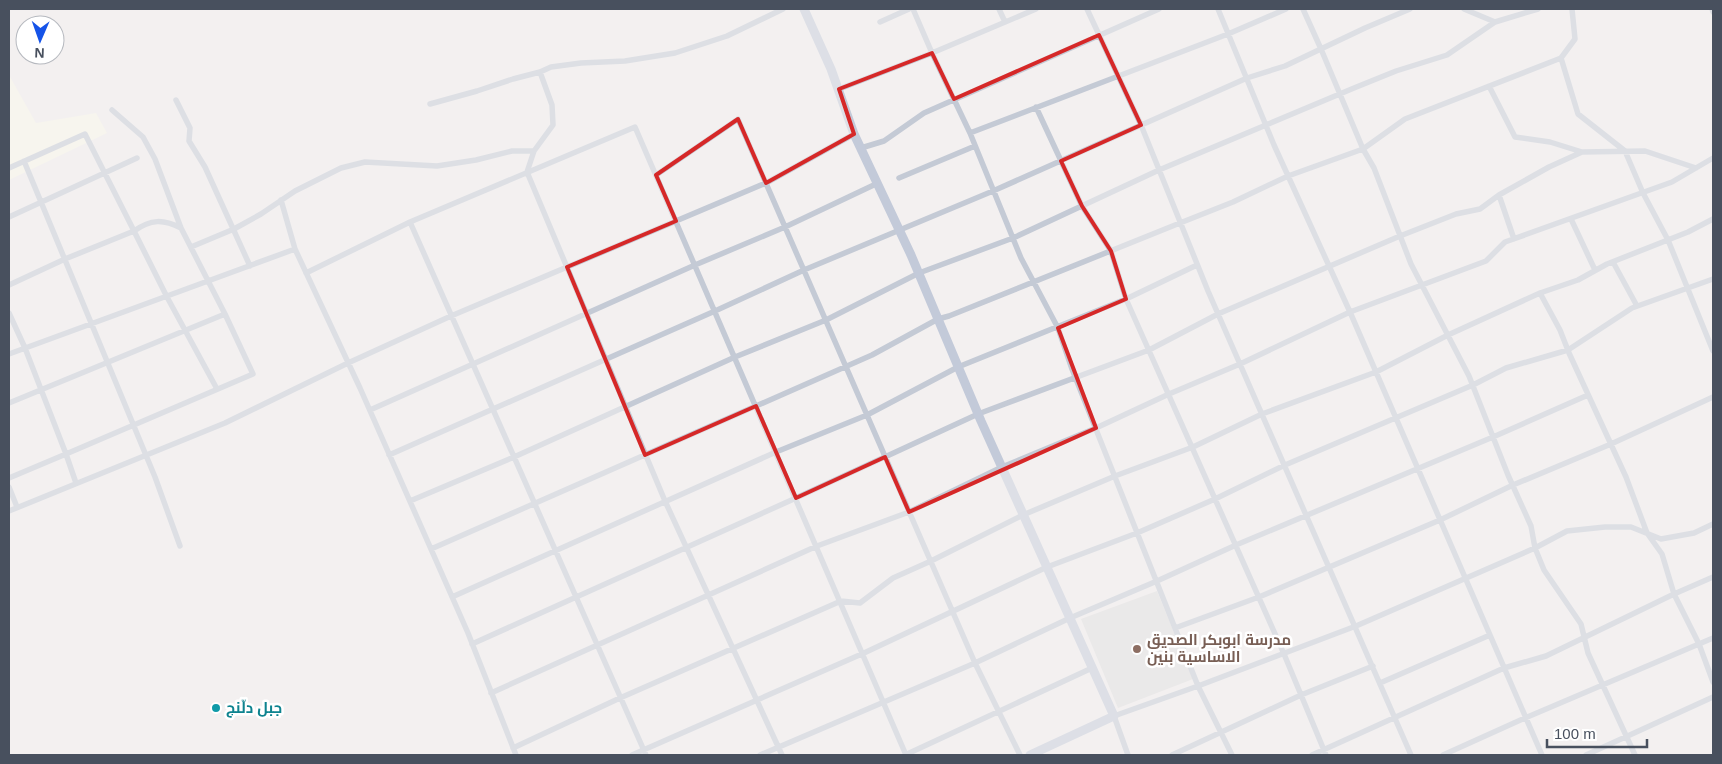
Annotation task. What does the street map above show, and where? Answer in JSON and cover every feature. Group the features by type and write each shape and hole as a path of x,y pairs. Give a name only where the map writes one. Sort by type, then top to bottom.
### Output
{"street":[{"path":"430,104 540,72 551,67 581,63 625,61 675,53 727,36 783,9"},
{"path":"804,9 839,89 854,134 919,273 978,414 1114,716 1128,755"},
{"path":"880,22 908,9"},
{"path":"913,9 970,133 1013,238 1058,328 1198,686 1232,755"},
{"path":"999,9 1005,22"},
{"path":"839,89 932,53 1036,9"},
{"path":"1087,9 1141,125 1197,265 1411,755"},
{"path":"861,148 884,141 924,113 954,99 1159,9"},
{"path":"1218,9 1288,176 1350,312 1542,755"},
{"path":"970,133 1228,34 1286,9"},
{"path":"1303,9 1322,49 1363,149 1374,168 1411,264 1473,385 1531,526 1535,548 1544,570 1581,624 1588,653 1628,736 1635,755"},
{"path":"389,455 804,270 993,191 1247,78 1285,66 1410,9"},
{"path":"1464,9 1495,22"},
{"path":"410,501 514,457 735,357 826,320 919,273 1013,238 1159,170 1396,71 1447,56 1495,22 1538,9"},
{"path":"431,549 872,355 938,319 950,316 1111,252 1233,202 1288,176 1363,149 1405,119 1561,58 1575,39 1572,9"},
{"path":"1561,58 1578,114 1625,151 1643,193 1668,240 1711,338 1713,351"},
{"path":"540,72 552,105 553,126 534,151 527,172 685,548 782,755"},
{"path":"1489,86 1515,137 1550,142 1582,152 1646,150 1696,168"},
{"path":"176,100 190,128 189,141 205,167 250,266"},
{"path":"1036,108 1082,206 1111,252 1126,300 1284,654 1324,753"},
{"path":"9,478 252,374 225,314 181,228 155,159 143,136 112,110"},
{"path":"656,174 738,119 975,663 1020,755"},
{"path":"306,273 410,222 635,126 864,653 906,755 1092,668"},
{"path":"9,168 85,134 167,297 217,389"},
{"path":"9,511 226,423 348,363 451,316 766,183 854,134"},
{"path":"899,178 975,146"},
{"path":"191,247 234,229 281,200 341,168 365,162 437,166 476,160 512,151 534,151"},
{"path":"472,644 978,414 1149,350 1218,314 1400,236 1456,214 1480,209 1499,195 1549,167 1582,152"},
{"path":"9,217 137,158"},
{"path":"492,693 817,546 909,512 1002,467 1096,428 1240,364 1350,312 1486,261 1505,242 1672,182 1713,158"},
{"path":"24,161 134,425 180,546"},
{"path":"370,410 878,184"},
{"path":"1499,195 1514,240"},
{"path":"281,200 295,249 370,410 452,597 516,755"},
{"path":"1571,219 1595,270"},
{"path":"513,748 620,698 841,600 860,603 893,578 1024,515 1115,476 1193,447 1262,414 1376,372 1540,293 1578,280 1595,270 1688,232 1713,219"},
{"path":"9,285 65,259 134,231 143,225 153,222 168,222 181,228"},
{"path":"410,222 645,753"},
{"path":"9,354 295,249"},
{"path":"1613,262 1637,306"},
{"path":"452,597 776,452 867,415 958,367 1126,300 1197,265"},
{"path":"632,755 645,753 1047,567 1137,533 1285,466 1473,385 1506,368 1568,350 1632,308 1713,279"},
{"path":"1540,293 1560,330 1626,477 1647,534 1662,554 1674,594 1698,644 1713,682"},
{"path":"9,313 25,348 76,483"},
{"path":"9,403 225,314"},
{"path":"760,755 975,663 1070,618 1157,582 1236,545 1588,395"},
{"path":"1175,628 1259,597 1440,520 1513,485 1611,444 1713,397"},
{"path":"9,487 17,507"},
{"path":"1030,755 1114,716 1356,626 1535,548 1567,531 1605,527 1631,527 1661,539 1694,533 1713,524"},
{"path":"1312,755 1324,753 1395,717 1504,668 1546,656 1713,577"},
{"path":"1380,683 1490,635"},
{"path":"1443,755 1713,638"},
{"path":"1172,755 1300,695 1373,666"},
{"path":"1586,755 1713,697"}],"highlighted area":[{"path":"1099,35 1141,125 1061,161 1082,206 1111,251 1126,299 1058,328 1096,428 909,512 885,457 796,498 756,406 645,455 567,267 676,221 656,175 738,119 766,183 854,134 839,89 932,53 954,99"}],"shaded area":[{"path":"9,75 36,123 96,113 107,133 9,180"},
{"name":"مدرسة ابوبكر الصديق الاساسية بنين","path":"1157,591 1193,679 1118,708 1081,619"}],"place":[{"name":"مدرسة ابوبكر الصديق الاساسية بنين","path":"1137,649"},
{"name":"جبل دلّنج","path":"216,708"}]}
